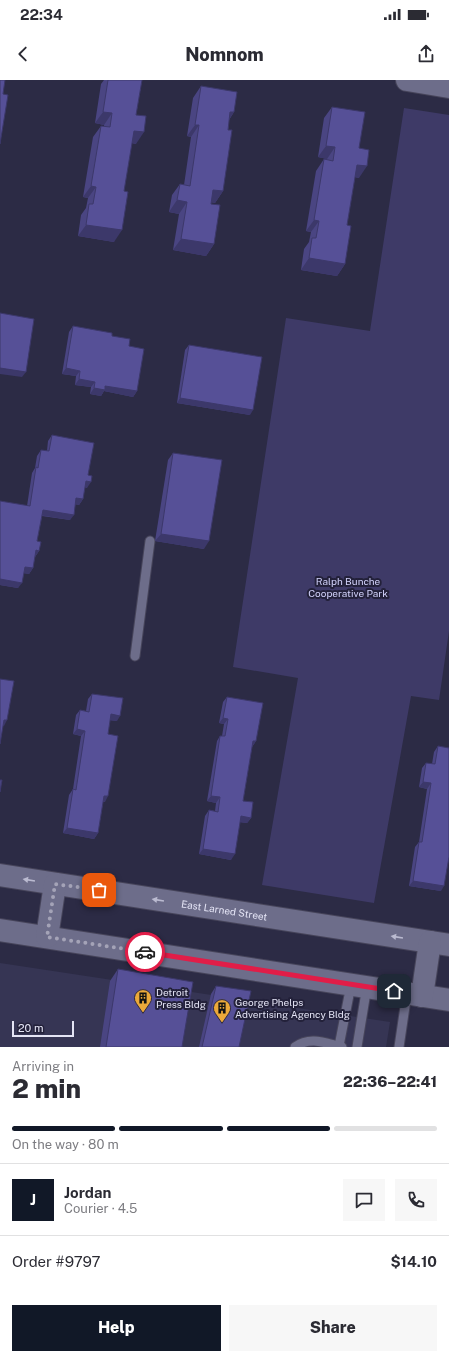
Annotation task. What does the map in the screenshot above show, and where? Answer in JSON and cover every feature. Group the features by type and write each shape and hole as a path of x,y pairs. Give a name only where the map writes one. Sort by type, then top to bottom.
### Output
{"street":[{"path":"407,80 449,87"},
{"name":"East Larned Street","path":"0,875 440,944"},
{"path":"47,937 55,884"},
{"path":"0,930 449,1000"},
{"path":"414,994 440,944"}],"lane":[{"path":"135,656 150,542"},
{"path":"296,1047 303,1041 318,1042 340,1047 359,986"},
{"path":"357,1047 359,986"},
{"path":"399,1047 414,994"}],"shaded area":[{"path":"0,963 390,1022 386,1047 0,1047"}],"green space":[{"name":"Ralph Bunche Cooperative Park","path":"404,108 449,115 449,631 439,700 411,696 374,903 262,885 298,678 233,667 286,318 370,331"}],"building":[{"path":"0,80 5,80 3,94 8,95 0,144"},
{"path":"108,80 142,80 136,115 146,116 144,132 134,131 124,191 128,192 122,230 86,225 89,204 93,204 96,187 91,186 101,126 110,127 112,113 103,112"},
{"path":"201,86 237,92 234,112 230,112 228,130 232,130 223,191 213,190 211,204 220,205 214,244 181,239 187,202 177,200 180,184 190,186 199,125 195,125"},
{"path":"332,107 365,112 359,148 369,150 367,166 357,165 347,225 351,226 345,264 309,258 312,238 316,238 319,221 314,220 324,159 333,161 335,147 326,146"},
{"path":"0,313 34,319 26,372 0,368"},
{"path":"73,326 112,333 112,336 130,339 129,346 144,349 137,391 105,386 105,390 94,388 95,382 79,379 80,371 66,368"},
{"path":"189,345 262,357 253,410 180,398"},
{"path":"52,435 94,443 88,475 92,476 91,482 86,481 83,499 76,498 74,515 43,510 37,541 41,542 39,551 36,550 33,568 25,567 22,583 0,579 0,501 30,506 36,467 38,468 41,450 49,451"},
{"path":"173,453 222,460 209,541 161,534"},
{"path":"0,679 14,681 7,720 4,720 0,744"},
{"path":"92,694 123,698 120,716 111,714 108,734 118,736 108,796 104,796 98,833 67,828 73,789 76,790 85,731 77,729 80,710 89,712"},
{"path":"227,697 263,703 256,741 253,741 243,801 253,802 251,818 241,816 235,854 203,849 209,810 218,812 220,797 211,796 220,736 225,736 228,719 223,718"},
{"path":"438,746 449,748 449,857 444,886 413,881 419,842 422,842 431,783 423,782 426,763 435,764"},
{"path":"0,780 2,780 0,792"},
{"name":"Detroit Press Bldg","path":"118,969 193,982 182,1047 106,1047"},
{"name":"George Phelps Advertising Agency Bldg","path":"216,986 251,991 239,1047 202,1047"}],"way so far":[{"path":"99,890 55,884 47,937 145,952"}],"place":[{"name":"Detroit Press Bldg","path":"143,1013"},
{"name":"George Phelps Advertising Agency Bldg","path":"222,1023"}],"route":[{"path":"145,952 394,991"}]}
